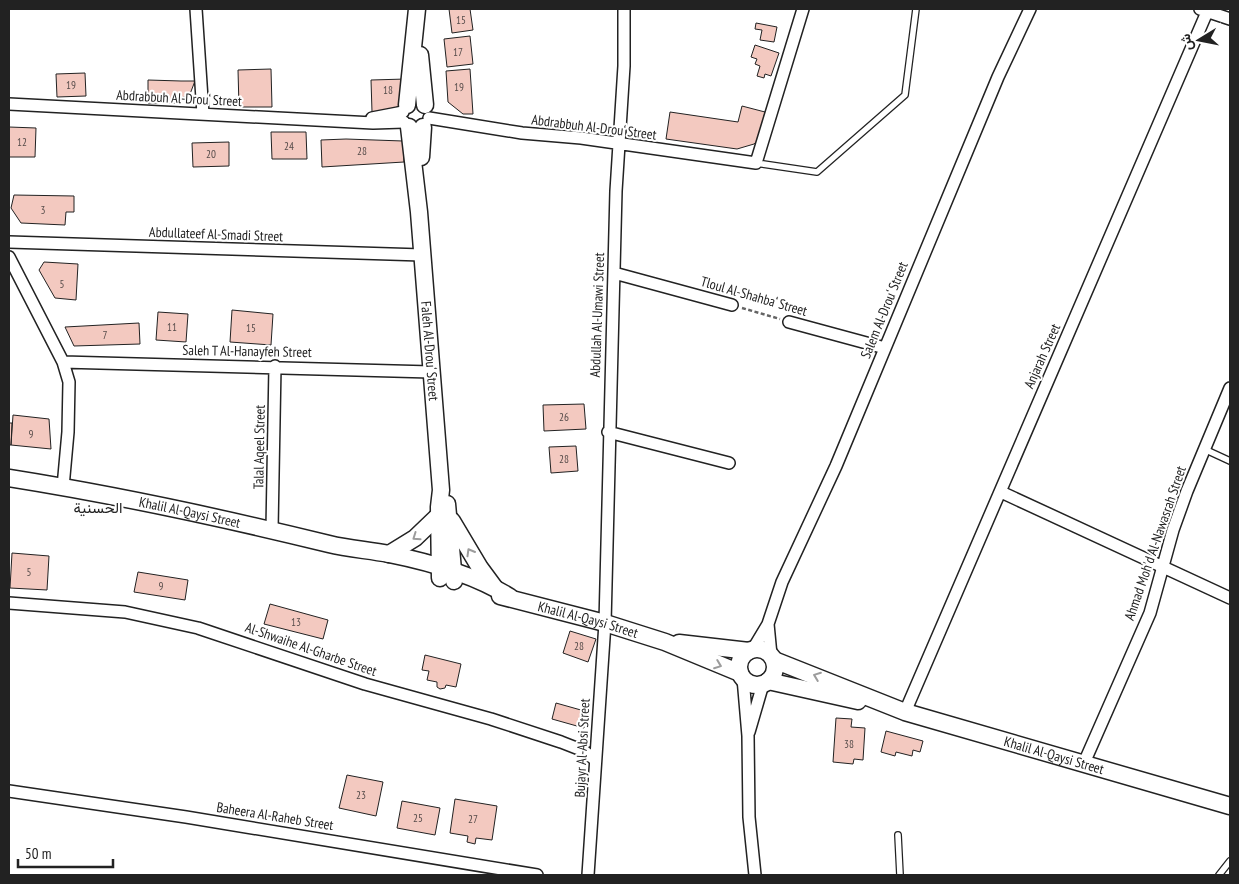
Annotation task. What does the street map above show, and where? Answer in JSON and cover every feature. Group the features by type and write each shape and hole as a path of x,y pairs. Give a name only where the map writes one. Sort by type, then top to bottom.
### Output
{"street":[{"path":"196,9 203,114"},
{"name":"Faleh Al-Drou‘ Street","path":"417,9 414,117 419,212 444,516 447,576"},
{"name":"Abdullah Al-Umawi Street","path":"605,623 608,432 618,145 624,66 624,9"},
{"path":"756,162 802,9"},
{"name":"Salem Al-Drou‘ Street","path":"751,650 768,624 782,582 836,466 998,77 1030,9"},
{"path":"1204,10 1230,19"},
{"name":"Anjarah Street","path":"905,712 1001,492 1204,10"},
{"name":"Abdrabbuh Al-Drou‘ Street","path":"9,104 348,121 414,117 756,162"},
{"name":"Abdullateef Al-Smadi Street","path":"9,242 422,255"},
{"path":"9,257 63,362 69,382 68,432 63,487"},
{"name":"Tloul Al-Shahba‘ Street","path":"614,273 732,305"},
{"name":"Tloul Al-Shahba‘ Street","path":"789,322 885,348"},
{"name":"Saleh T Al-Hanayfeh Street","path":"63,362 275,366 431,372"},
{"name":"Talal Aqeel Street","path":"272,529 275,366"},
{"name":"Ahmad Moh'd Al-Nawasrah Street","path":"1084,763 1150,613 1173,530 1230,388"},
{"path":"608,432 729,464"},
{"name":"Khalil Al-Qaysi Street","path":"9,478 63,487 272,529 370,552 389,554 493,595 510,597 605,623 665,642 741,676"},
{"path":"1001,492 1230,598"},
{"path":"389,554 415,538 444,516 494,587"},
{"name":"Khalil Al-Qaysi Street","path":"370,552 390,562 494,587 510,597"},
{"name":"Al-Shwaihe Al-Gharbe Street","path":"9,602 126,612 198,628 365,684 491,719 584,751 594,759"},
{"name":"Bujayr Al-Absi Street","path":"588,875 594,808 594,759 605,623"},
{"name":"Salem Al-Drou‘ Street","path":"768,624 772,658"},
{"name":"Khalil Al-Qaysi Street","path":"665,642 751,650"},
{"path":"748,736 765,683 774,673 772,658 763,650 751,650 740,662 748,736 749,817 755,875"},
{"name":"Khalil Al-Qaysi Street","path":"772,658 905,712 1230,806"},
{"path":"741,676 752,684 765,683"},
{"name":"Khalil Al-Qaysi Street","path":"765,683 858,701 878,702"},
{"name":"Baheera Al-Raheb Street","path":"9,791 186,817 537,875"}],"lane":[{"path":"756,162 817,172 905,95 916,9"},
{"path":"1204,449 1230,461"},
{"path":"898,835 900,875"},
{"path":"1219,875 1230,861"}],"path":[{"name":"Tloul Al-Shahba‘ Street","path":"732,305 789,322"}],"building":[{"path":"449,9 470,9 473,30 452,33"},
{"path":"756,23 777,27 774,42 760,40 762,30 755,29"},
{"path":"470,36 473,64 447,67 444,39"},
{"path":"755,45 779,53 771,76 765,74 764,78 757,76 760,66 755,64 757,59 751,57"},
{"path":"271,69 272,107 239,107 238,70"},
{"path":"470,69 473,114 463,114 448,102 446,71"},
{"path":"85,73 86,96 57,97 56,74"},
{"path":"406,79 401,105 389,111 372,112 371,80"},
{"path":"148,80 195,81 190,94 180,99 180,103 148,103"},
{"path":"742,106 765,112 759,140 754,144 737,149 666,139 670,112 738,122"},
{"path":"9,127 36,128 35,157 9,157"},
{"path":"271,132 306,132 307,159 272,159"},
{"path":"321,140 403,141 404,162 322,167"},
{"path":"229,142 229,166 193,167 192,143"},
{"path":"14,195 74,196 74,212 66,212 65,225 21,223 11,208"},
{"path":"44,262 78,264 76,300 55,298 39,270"},
{"path":"232,310 273,314 271,345 230,342"},
{"path":"158,312 188,314 186,342 156,340"},
{"path":"139,323 140,344 74,346 65,327"},
{"path":"584,404 586,429 544,431 543,405"},
{"path":"13,415 49,419 51,449 11,445"},
{"path":"9,423 12,423 11,445 9,445"},
{"path":"576,446 578,471 551,473 549,447"},
{"path":"12,553 49,556 47,590 10,588"},
{"path":"138,572 188,580 185,600 134,592"},
{"path":"270,604 328,620 323,639 264,624"},
{"path":"570,631 596,639 588,662 563,653"},
{"path":"425,655 461,664 456,687 446,685 445,688 440,689 437,687 437,682 427,680 429,671 422,670"},
{"path":"556,703 588,712 584,728 552,719"},
{"path":"836,718 852,719 851,727 865,728 863,760 854,759 853,764 833,762"},
{"path":"886,731 923,741 920,752 913,750 912,756 896,752 895,756 881,752"},
{"path":"347,775 383,782 376,816 339,808"},
{"path":"455,799 497,806 492,840 476,838 475,844 467,842 468,836 450,833"},
{"path":"402,801 440,808 435,835 397,828"}],"district":[{"name":"الحسنية","path":"98,508"}]}
